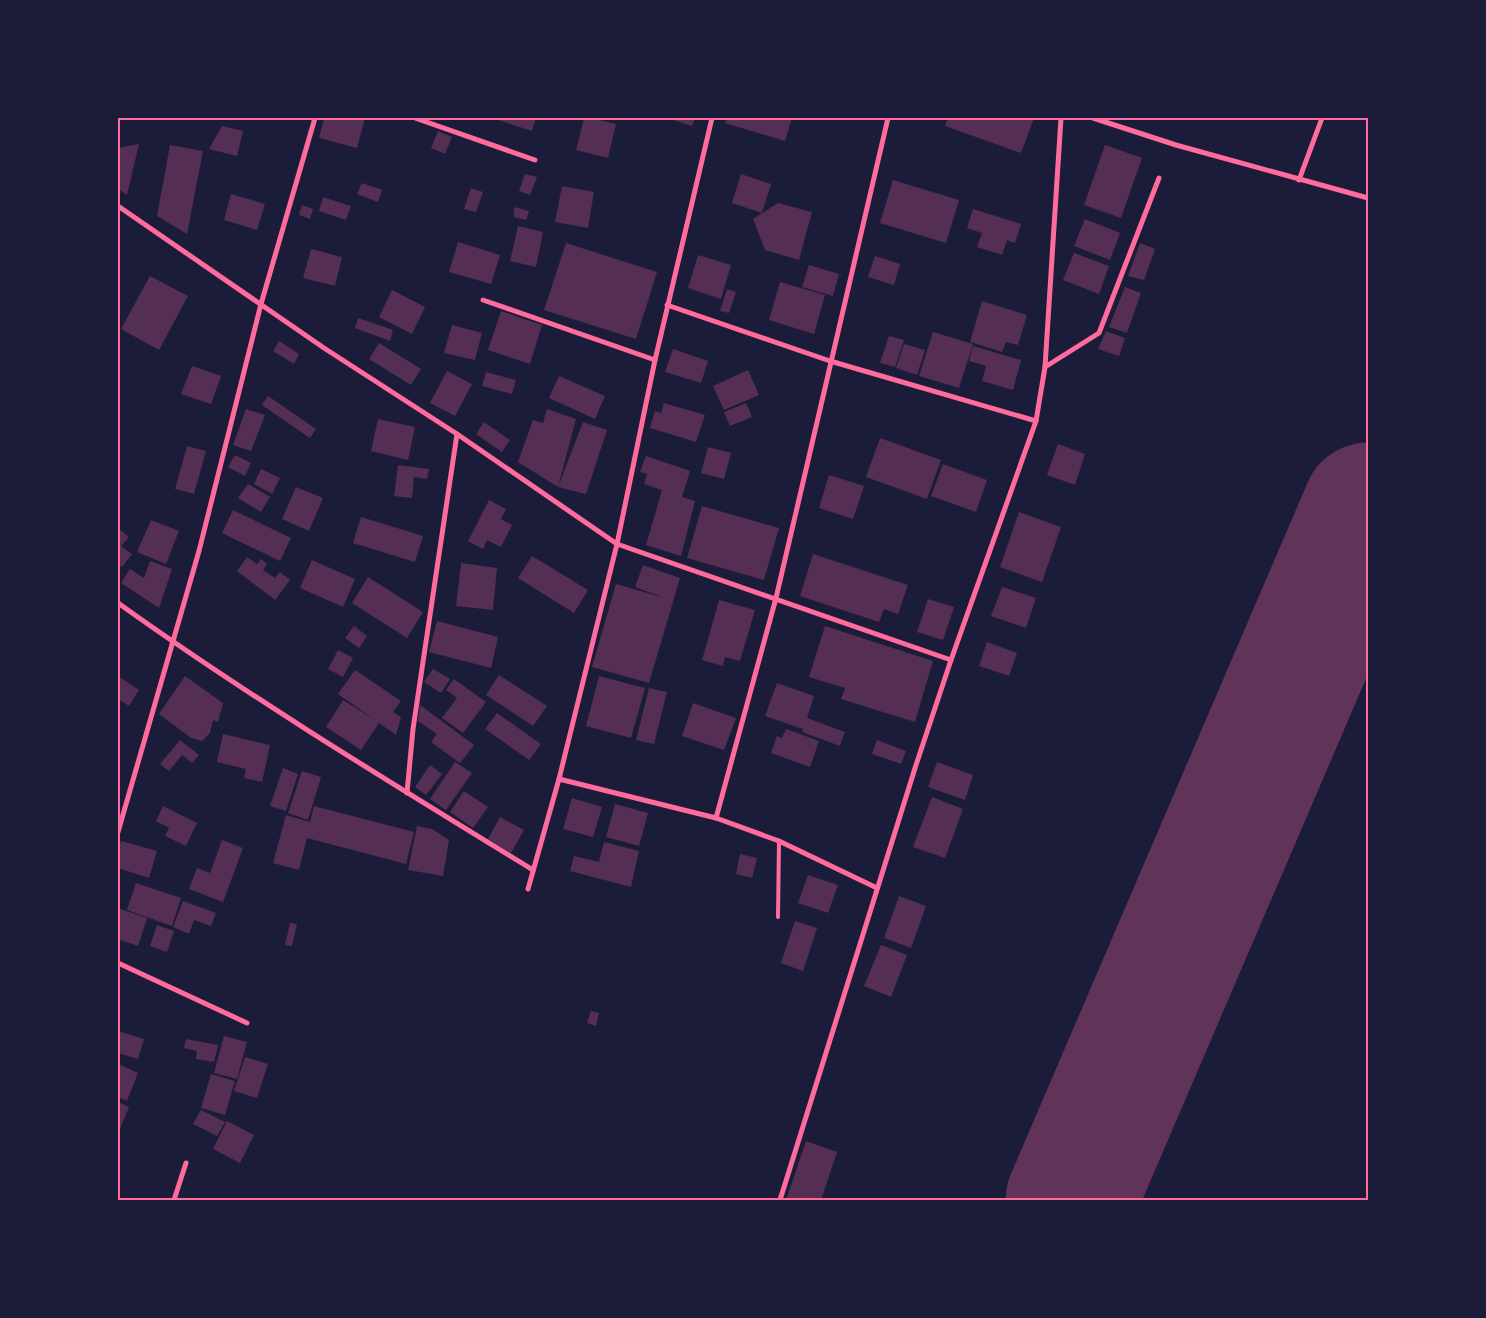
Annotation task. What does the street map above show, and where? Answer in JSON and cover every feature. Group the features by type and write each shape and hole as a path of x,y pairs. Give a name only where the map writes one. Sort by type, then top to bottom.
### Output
{"street":[{"path":"118,832 199,551 261,304 315,118"},
{"path":"415,118 535,160"},
{"path":"528,889 559,779 617,544 667,305 712,118"},
{"path":"716,818 776,598 888,118"},
{"path":"780,1200 877,888 951,660 1036,422 1045,367 1061,118"},
{"path":"1093,118 1176,146 1368,198"},
{"path":"1299,180 1322,118"},
{"path":"1045,367 1099,333 1159,178"},
{"path":"118,206 324,348 457,434 617,544 951,660"},
{"path":"483,300 655,360"},
{"path":"667,305 830,361 1036,422"},
{"path":"407,792 413,729 457,434"},
{"path":"118,603 173,643 533,870"},
{"path":"559,779 716,818 779,841 877,888"},
{"path":"118,963 246,1023"},
{"path":"174,1200 186,1163"}],"lane":[{"path":"778,917 779,841"}],"building":[{"path":"324,118 365,118 357,148 319,138"},
{"path":"492,118 536,118 532,131"},
{"path":"584,118 616,124 608,158 576,150"},
{"path":"667,118 695,118 692,126"},
{"path":"727,118 792,118 785,141 725,123"},
{"path":"948,118 1034,118 1021,153 945,126"},
{"path":"222,126 243,131 237,156 209,149"},
{"path":"438,131 452,137 445,154 431,148"},
{"path":"139,144 127,195 118,189 118,148"},
{"path":"170,145 203,151 187,234 157,216"},
{"path":"1105,145 1142,158 1121,218 1084,205"},
{"path":"525,174 537,177 530,195 519,191"},
{"path":"741,174 771,184 762,213 732,203"},
{"path":"893,180 959,200 946,243 880,223"},
{"path":"362,183 382,190 378,202 357,194"},
{"path":"562,186 594,192 588,228 555,222"},
{"path":"471,188 483,192 476,212 464,209"},
{"path":"231,194 265,204 257,230 224,220"},
{"path":"323,197 351,206 346,220 319,211"},
{"path":"778,203 812,212 799,260 765,250 753,219"},
{"path":"302,205 313,209 310,219 299,215"},
{"path":"514,207 529,211 526,220 514,217"},
{"path":"973,209 1021,224 1015,243 1007,240 1002,255 977,247 982,233 967,228"},
{"path":"1085,219 1120,233 1110,260 1074,246"},
{"path":"518,226 543,232 536,267 510,261"},
{"path":"458,242 500,255 491,284 449,272"},
{"path":"566,243 657,272 636,339 544,310"},
{"path":"1140,243 1155,249 1144,280 1128,276"},
{"path":"311,249 342,257 335,286 303,278"},
{"path":"1074,253 1109,266 1099,294 1063,280"},
{"path":"698,255 731,265 721,299 688,288"},
{"path":"875,256 900,264 894,285 868,277"},
{"path":"809,265 839,274 833,296 802,287"},
{"path":"150,276 188,296 159,350 121,329"},
{"path":"780,282 825,295 814,334 769,320"},
{"path":"1125,287 1141,293 1127,333 1109,327"},
{"path":"727,289 736,292 729,313 720,311"},
{"path":"392,290 425,307 412,334 379,317"},
{"path":"982,301 1027,315 1018,345 1006,342 1002,352 970,342"},
{"path":"501,311 542,325 530,364 488,350"},
{"path":"358,318 393,330 390,341 355,328"},
{"path":"452,325 482,333 475,360 444,353"},
{"path":"1106,331 1125,338 1119,356 1098,349"},
{"path":"933,332 973,344 959,388 919,376"},
{"path":"889,336 904,340 895,367 880,363"},
{"path":"279,341 299,354 294,364 273,351"},
{"path":"379,343 421,369 411,385 369,359"},
{"path":"904,344 925,350 917,375 896,368"},
{"path":"973,346 1021,360 1013,390 982,381 986,366 969,361"},
{"path":"673,349 708,361 701,383 665,372"},
{"path":"192,366 221,376 211,404 181,394"},
{"path":"748,370 759,395 724,410 713,386"},
{"path":"447,371 472,384 455,416 430,403"},
{"path":"486,372 516,380 512,394 482,386"},
{"path":"559,376 605,396 595,419 549,398"},
{"path":"268,396 316,429 310,438 262,405"},
{"path":"664,403 705,415 696,442 650,428 655,411 661,413"},
{"path":"746,403 752,417 730,426 724,412"},
{"path":"246,409 265,415 251,451 233,445"},
{"path":"547,409 576,419 558,487 518,462 533,420 543,423"},
{"path":"378,419 415,427 408,460 371,451"},
{"path":"484,422 510,440 502,452 476,434"},
{"path":"583,422 607,430 586,494 558,487"},
{"path":"880,438 941,460 927,499 866,477"},
{"path":"1058,444 1085,454 1075,485 1047,475"},
{"path":"187,446 206,451 194,494 175,489"},
{"path":"708,447 731,453 724,479 701,473"},
{"path":"235,455 251,463 245,476 228,467"},
{"path":"646,456 690,471 682,497 695,501 681,556 646,545 662,490 644,484 647,474 640,472"},
{"path":"943,464 987,480 976,512 931,496"},
{"path":"398,465 429,469 427,479 414,477 412,498 394,496"},
{"path":"261,469 280,478 272,494 254,484"},
{"path":"829,475 864,486 853,519 819,508"},
{"path":"248,484 270,497 261,512 238,498"},
{"path":"296,487 323,498 309,531 282,519"},
{"path":"489,500 506,509 501,519 512,525 501,547 487,540 483,549 468,541"},
{"path":"702,506 779,528 764,580 687,558"},
{"path":"233,510 291,538 280,561 222,533"},
{"path":"1019,512 1061,527 1042,582 1000,567"},
{"path":"361,517 423,536 415,562 353,543"},
{"path":"151,520 179,531 166,564 137,552"},
{"path":"118,528 129,537 121,546 132,554 122,567 118,564"},
{"path":"813,554 908,585 898,614 884,609 879,622 800,596"},
{"path":"532,556 588,590 574,613 518,578"},
{"path":"247,557 257,564 261,559 267,564 263,570 275,578 280,572 290,580 275,600 237,571"},
{"path":"312,560 355,579 343,607 300,588"},
{"path":"150,561 172,569 159,608 121,583 130,569 144,578"},
{"path":"461,563 497,568 493,610 456,606"},
{"path":"643,565 680,578 649,683 592,667 616,584 665,598 635,587"},
{"path":"368,577 423,612 407,638 352,603"},
{"path":"1002,587 1036,598 1026,628 991,616"},
{"path":"928,599 954,607 943,640 917,632"},
{"path":"719,600 755,610 740,661 725,657 723,666 702,660"},
{"path":"437,621 498,637 491,668 429,652"},
{"path":"354,626 367,636 359,648 345,638"},
{"path":"825,626 933,661 915,722 841,699 845,688 809,677"},
{"path":"987,642 1017,653 1009,676 979,666"},
{"path":"338,650 353,658 343,677 328,669"},
{"path":"433,669 450,679 441,693 424,682"},
{"path":"355,670 401,701 393,712 401,717 396,735 379,723 361,750 326,727 343,700 375,720 338,694"},
{"path":"499,675 547,706 533,726 486,695"},
{"path":"118,676 139,690 129,706 118,699"},
{"path":"185,676 223,703 218,722 213,720 210,733 202,741 191,738 159,714"},
{"path":"599,676 645,688 631,738 586,726"},
{"path":"454,679 486,702 463,733 442,718 457,698 446,690"},
{"path":"777,683 814,696 807,718 845,732 840,746 802,732 803,729 765,716"},
{"path":"649,688 667,692 654,744 636,740"},
{"path":"693,703 736,718 724,750 682,736"},
{"path":"420,705 474,745 460,763 431,742 437,734 418,721"},
{"path":"497,713 541,744 529,760 485,729"},
{"path":"786,729 819,741 810,767 771,753 777,736 782,738"},
{"path":"223,734 270,745 262,782 244,778 246,769 217,762"},
{"path":"180,740 199,755 192,763 182,755 169,771 160,764"},
{"path":"877,740 906,751 901,764 872,754"},
{"path":"455,762 472,773 446,810 430,799"},
{"path":"937,762 973,775 965,800 928,787"},
{"path":"430,765 442,774 426,795 415,787"},
{"path":"283,768 298,774 286,811 270,806"},
{"path":"302,771 321,777 308,820 288,813"},
{"path":"464,791 488,807 473,828 450,812"},
{"path":"932,797 963,809 945,858 913,847"},
{"path":"572,798 602,807 593,837 563,829"},
{"path":"615,804 648,813 639,846 606,837"},
{"path":"163,806 197,823 186,846 165,836 169,828 156,821"},
{"path":"314,806 414,832 406,864 307,838 299,870 273,863 286,815 310,822"},
{"path":"500,817 524,830 511,853 488,839"},
{"path":"417,826 432,829 449,840 443,876 408,870"},
{"path":"222,840 243,848 223,902 189,889 197,868 210,873"},
{"path":"121,841 157,851 149,878 118,868 118,853"},
{"path":"604,842 639,851 631,887 570,871 574,856 599,862"},
{"path":"740,854 757,858 752,878 736,874"},
{"path":"808,875 838,885 828,913 798,903"},
{"path":"136,883 181,898 172,926 127,910"},
{"path":"899,896 926,906 911,948 884,938"},
{"path":"183,901 216,913 211,926 194,920 189,934 173,927"},
{"path":"118,908 147,918 138,946 118,939"},
{"path":"795,921 817,928 803,971 781,963"},
{"path":"290,923 297,924 292,946 285,945"},
{"path":"157,925 174,931 167,952 150,946"},
{"path":"881,945 907,955 891,997 864,986"},
{"path":"591,1011 599,1013 596,1026 587,1023"},
{"path":"118,1031 144,1039 138,1059 118,1053"},
{"path":"224,1036 247,1042 237,1079 214,1073"},
{"path":"186,1039 218,1045 214,1062 196,1059 197,1051 184,1048"},
{"path":"245,1057 268,1064 257,1098 234,1091"},
{"path":"118,1064 138,1073 127,1101 118,1097"},
{"path":"211,1074 235,1081 225,1115 201,1108"},
{"path":"118,1102 129,1107 118,1134"},
{"path":"201,1110 225,1122 217,1136 193,1124"},
{"path":"227,1121 254,1135 240,1163 213,1149"},
{"path":"806,1141 837,1152 821,1200 786,1200"}],"runway":[{"path":"1071,1200 1368,508"}]}
